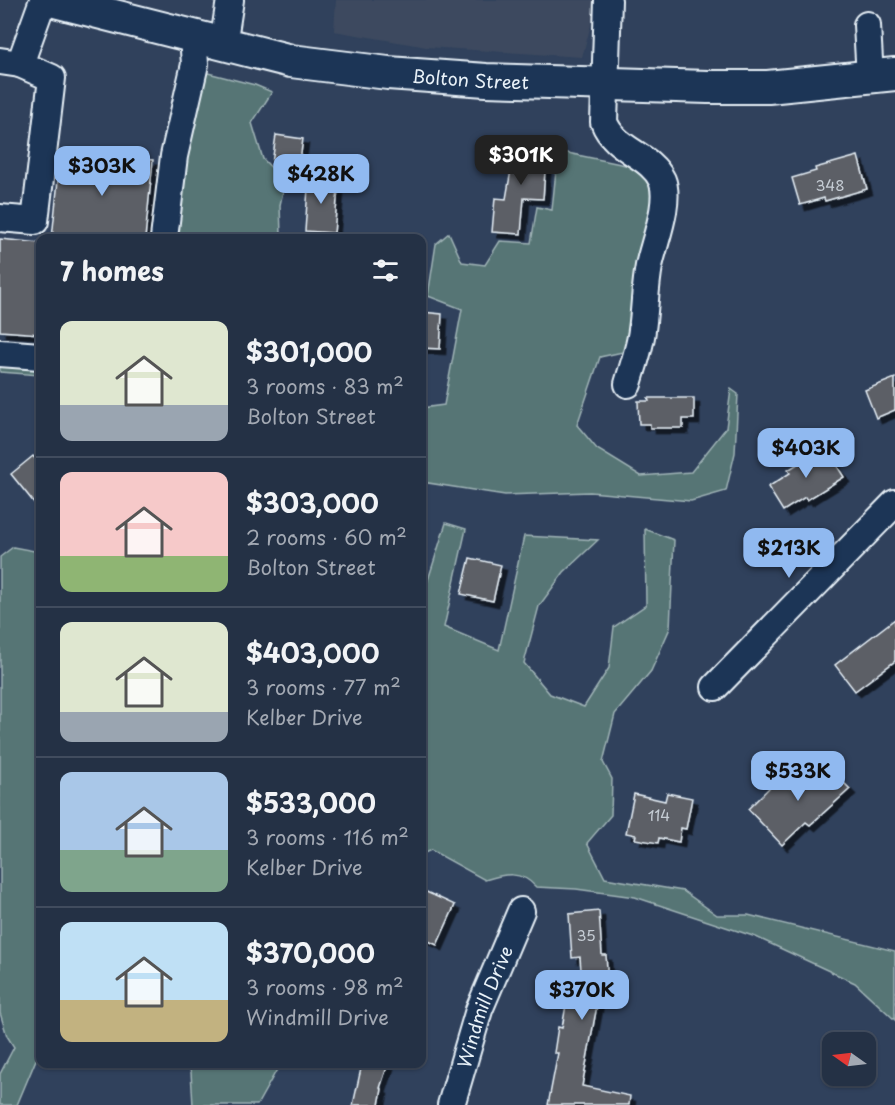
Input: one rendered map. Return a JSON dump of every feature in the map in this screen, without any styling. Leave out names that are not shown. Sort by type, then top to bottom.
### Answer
[{"type":"main road","name":"Bolton Street","points":[[51,0],[122,9],[193,37],[223,45],[291,61],[349,69],[486,80],[708,87],[768,87],[882,76]]},
{"type":"street","points":[[0,218],[35,221],[52,78],[10,62],[43,0]]},
{"type":"street","points":[[223,45],[230,0]]},
{"type":"street","points":[[608,0],[607,85],[604,114],[608,132],[616,141],[652,167],[661,179],[666,196],[649,268],[642,333],[628,384]]},
{"type":"street","points":[[867,25],[882,76]]},
{"type":"street","points":[[164,234],[174,156],[195,64],[193,37]]},
{"type":"street","points":[[0,353],[36,356]]},
{"type":"street","points":[[715,687],[868,528],[895,503]]},
{"type":"street","name":"Windmill Drive","points":[[451,1105],[479,1010],[521,911]]},
{"type":"shaded area","points":[[336,0],[598,0],[582,57],[427,47],[334,31]]},
{"type":"green space","points":[[204,72],[255,85],[272,92],[252,123],[263,159],[285,182],[280,205],[281,234],[177,234],[189,130]]},
{"type":"green space","points":[[558,151],[630,166],[655,188],[632,350],[600,357],[577,425],[597,449],[641,476],[691,472],[726,428],[731,389],[738,394],[735,453],[726,491],[691,501],[590,492],[505,495],[426,483],[426,407],[444,405],[462,309],[428,296],[436,244],[449,233],[462,262],[485,265],[500,241],[531,243],[537,207],[552,210]]},
{"type":"green space","points":[[0,363],[36,366],[36,375],[0,372]]},
{"type":"green space","points":[[446,523],[466,529],[444,627],[499,650],[524,536],[598,540],[564,572],[539,606],[524,663],[550,694],[584,707],[609,668],[614,627],[646,605],[645,529],[674,540],[670,628],[651,671],[615,714],[603,762],[612,779],[611,815],[587,843],[605,878],[683,891],[717,915],[748,915],[895,951],[895,1020],[855,983],[756,937],[635,897],[576,889],[536,887],[524,878],[512,875],[485,880],[431,850],[426,852],[426,586]]},
{"type":"green space","points":[[13,547],[36,551],[36,1060],[17,1105],[0,1105],[0,1074],[14,1047],[7,1036],[0,1013],[0,557]]},
{"type":"green space","points":[[188,1068],[278,1068],[257,1105],[193,1105],[191,1072]]},
{"type":"building","points":[[276,135],[303,139],[299,167],[272,163]]},
{"type":"building","points":[[516,141],[547,143],[543,199],[524,198],[521,234],[492,232],[495,198],[506,199]]},
{"type":"building","points":[[61,152],[153,160],[145,234],[52,234]]},
{"type":"building","points":[[858,156],[867,189],[825,201],[824,198],[800,205],[792,178],[816,171],[815,168]]},
{"type":"building","points":[[309,174],[328,175],[327,189],[338,189],[334,233],[305,231]]},
{"type":"building","points":[[0,239],[36,243],[36,334],[0,331]]},
{"type":"building","points":[[426,312],[442,314],[440,349],[426,348]]},
{"type":"building","points":[[895,378],[895,410],[876,418],[865,390]]},
{"type":"building","points":[[648,398],[694,398],[694,419],[683,419],[683,428],[650,428],[650,424],[639,424],[638,401],[649,401]]},
{"type":"building","points":[[825,447],[844,477],[807,500],[805,497],[783,511],[768,487],[790,473],[788,470]]},
{"type":"building","points":[[33,456],[36,460],[36,505],[11,474]]},
{"type":"building","points":[[470,558],[501,565],[493,601],[461,594]]},
{"type":"building","points":[[895,619],[895,661],[855,691],[835,665]]},
{"type":"building","points":[[823,762],[850,789],[810,825],[806,822],[782,845],[748,809],[780,777],[790,788],[803,776],[806,778]]},
{"type":"building","points":[[667,793],[692,798],[686,829],[681,828],[679,842],[659,838],[658,843],[635,839],[636,835],[626,833],[634,794],[665,801]]},
{"type":"building","points":[[426,892],[455,905],[437,945],[426,940]]},
{"type":"building","points":[[599,911],[602,955],[606,955],[608,983],[601,984],[582,1086],[630,1096],[629,1105],[548,1105],[558,1053],[554,1053],[558,1027],[562,1028],[566,1005],[584,1009],[580,957],[572,958],[569,914]]},
{"type":"building","points":[[361,1068],[387,1068],[380,1088],[382,1089],[379,1105],[353,1105]]}]
